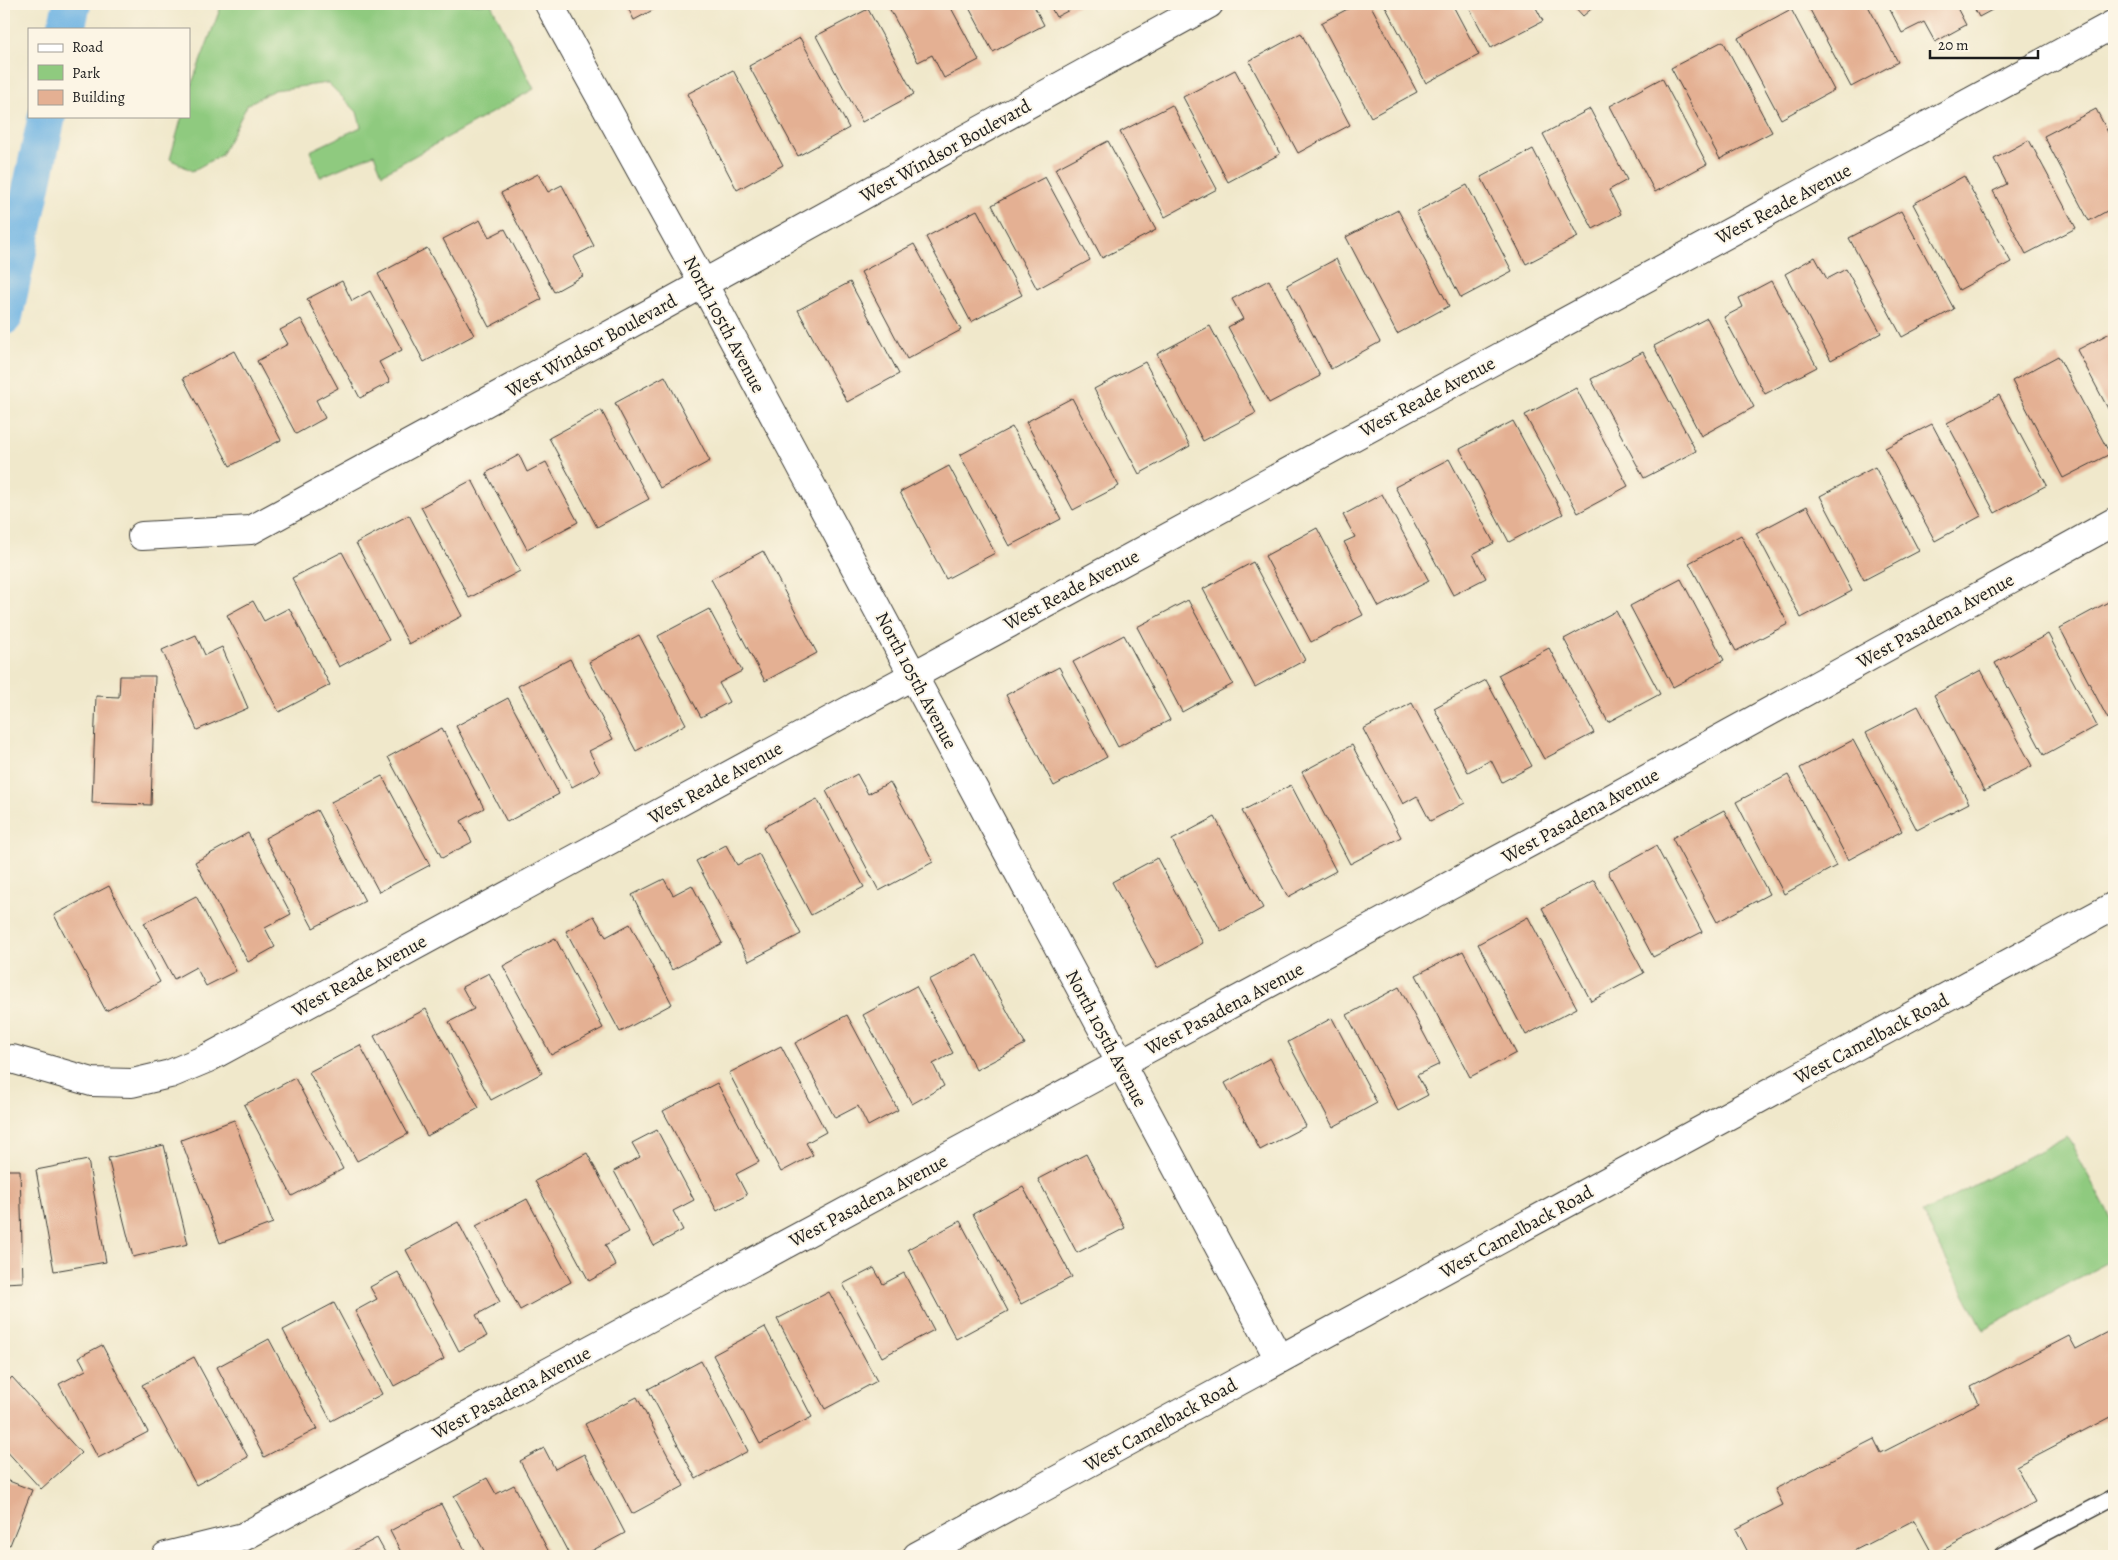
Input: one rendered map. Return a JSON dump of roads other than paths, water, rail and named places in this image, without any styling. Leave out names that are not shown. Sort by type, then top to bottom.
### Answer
[{"type":"street","name":"North 105th Avenue","points":[[549,4],[703,283],[914,674],[1279,1359]]},
{"type":"street","name":"West Windsor Boulevard","points":[[142,536],[251,530],[1209,4]]},
{"type":"street","points":[[2107,4],[2114,17]]},
{"type":"street","name":"West Reade Avenue","points":[[12,1060],[92,1082],[132,1082],[170,1074],[208,1058],[2114,24]]},
{"type":"street","name":"West Pasadena Avenue","points":[[166,1556],[243,1537],[1612,798],[2114,522]]},
{"type":"street","name":"West Camelback Road","points":[[917,1556],[2114,906]]},
{"type":"lane","points":[[2002,1556],[2114,1497]]},
{"type":"waterway","points":[[66,28],[72,4]]},
{"type":"waterway","points":[[4,316],[47,118]]}]
